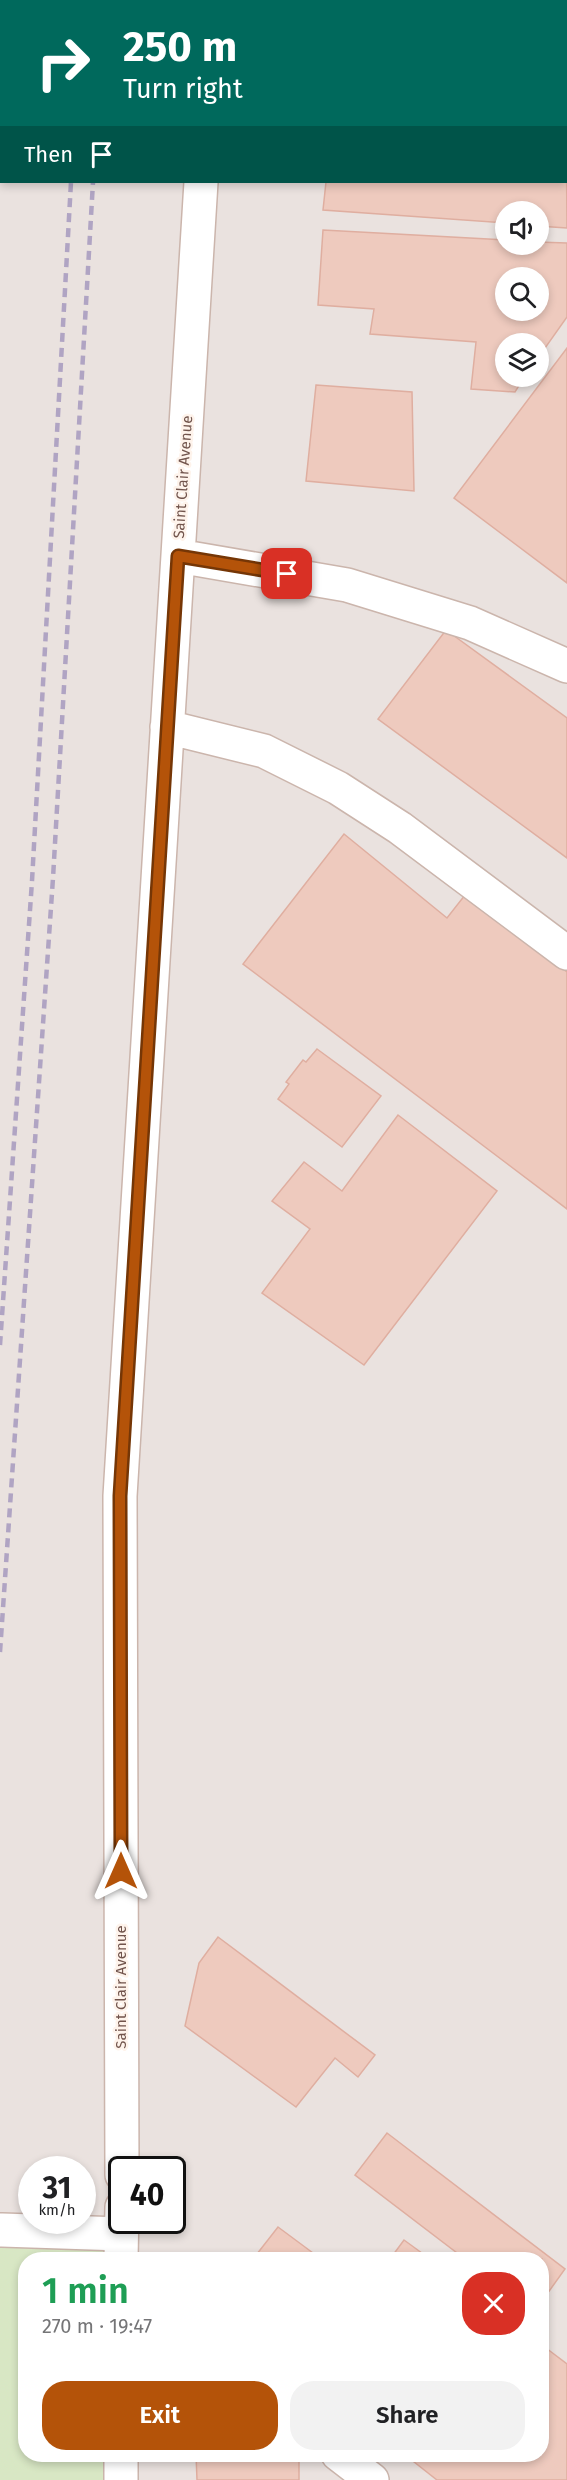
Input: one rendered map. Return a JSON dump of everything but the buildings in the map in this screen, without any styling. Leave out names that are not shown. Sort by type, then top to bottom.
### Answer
[{"type":"street","name":"Saint Clair Avenue","points":[[122,2156],[120,1496],[201,183]]},
{"type":"street","points":[[178,556],[347,585],[470,623],[567,666]]},
{"type":"street","points":[[167,727],[264,751],[338,788],[400,828],[567,953]]},
{"type":"street","points":[[2,2230],[108,2233]]},
{"type":"street","points":[[121,2462],[121,2480]]},
{"type":"street","points":[[348,2462],[372,2480]]},
{"type":"shaded area","points":[[0,183],[567,183],[567,2480],[121,2480],[121,2462],[549,2462],[549,2252],[92,2252],[0,2230]]},
{"type":"green space","points":[[0,2230],[18,2231],[18,2234],[121,2234],[121,2252],[18,2252],[18,2462],[121,2462],[121,2480],[0,2480]]},
{"type":"railway","points":[[0,1345],[32,881],[71,183]]},
{"type":"railway","points":[[0,1652],[53,878],[93,183]]},
{"type":"route","points":[[121,1871],[120,1496],[178,556],[287,574]]}]
